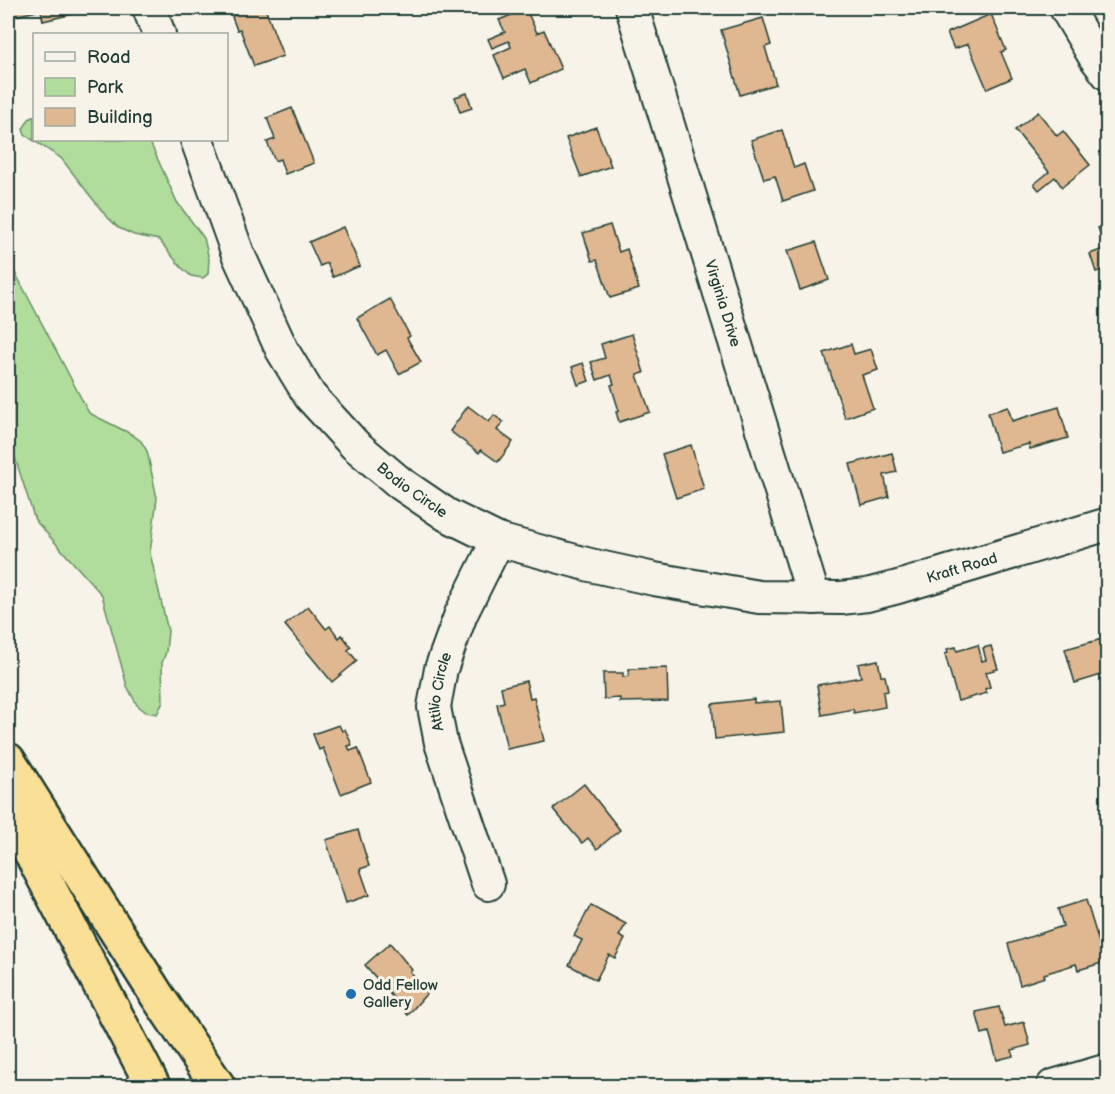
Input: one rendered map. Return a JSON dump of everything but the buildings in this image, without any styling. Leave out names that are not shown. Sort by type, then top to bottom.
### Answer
[{"type":"highway","points":[[8,760],[158,997],[218,1086]]},
{"type":"highway","points":[[8,809],[153,1086]]},
{"type":"street","points":[[149,8],[159,33]]},
{"type":"street","name":"Virginia Drive","points":[[632,8],[814,598]]},
{"type":"street","points":[[1066,8],[1107,74]]},
{"type":"street","name":"Bodio Circle","points":[[197,141],[242,263],[282,350],[310,396],[355,445],[400,483],[447,515],[498,540],[590,565],[654,579],[759,597],[814,598]]},
{"type":"street","name":"Kraft Road","points":[[814,598],[867,595],[1107,524]]},
{"type":"street","name":"Attilio Circle","points":[[488,884],[441,743],[434,707],[441,669],[461,614],[498,540]]},
{"type":"street","points":[[1053,1086],[1107,1070]]},
{"type":"green space","points":[[33,117],[33,140],[25,135],[23,129]]},
{"type":"green space","points":[[34,141],[149,141],[177,202],[204,238],[209,259],[208,274],[203,278],[191,276],[159,240],[134,235],[119,228],[106,216],[61,158]]},
{"type":"green space","points":[[8,259],[89,413],[131,434],[141,441],[147,451],[157,498],[150,553],[168,631],[166,652],[162,663],[163,702],[157,714],[146,712],[137,705],[127,686],[102,595],[35,520],[8,436]]},
{"type":"place","name":"Odd Fellow Gallery","points":[[351,994]]}]
